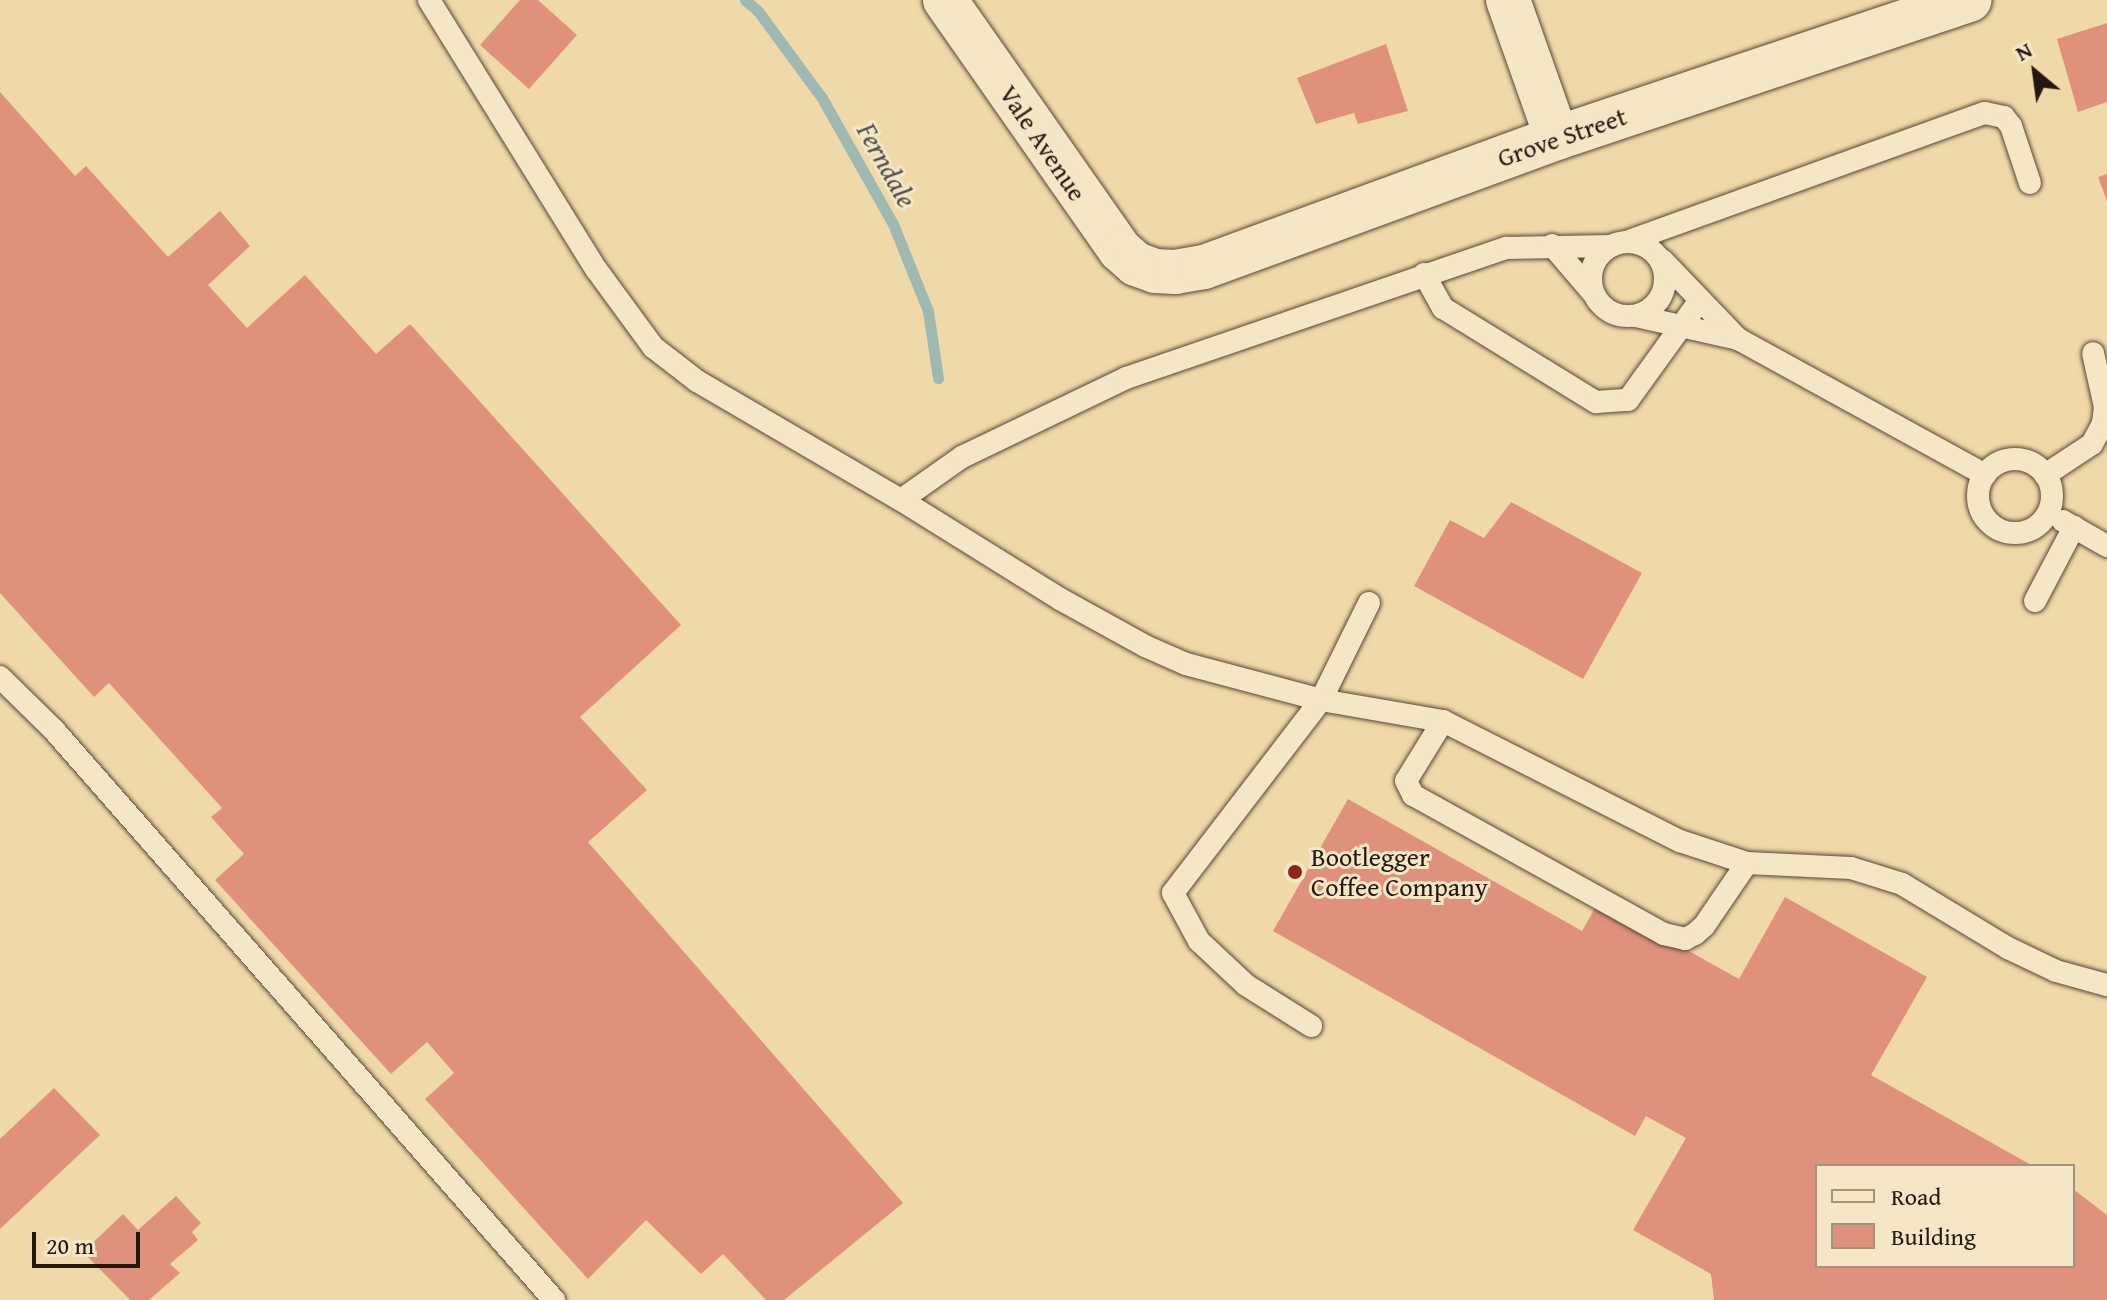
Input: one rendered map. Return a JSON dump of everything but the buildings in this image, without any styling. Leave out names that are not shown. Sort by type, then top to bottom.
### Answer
[{"type":"street","name":"Vale Avenue","points":[[945,0],[1099,224],[1136,264],[1155,271]]},
{"type":"street","points":[[1508,0],[1557,138]]},
{"type":"street","name":"Grove Street","points":[[1155,271],[1204,267],[1557,138],[1970,0]]},
{"type":"lane","points":[[429,0],[596,269],[653,347],[697,381],[901,500],[1048,592],[1145,646],[1186,664],[1321,700],[1443,721],[1680,841],[1747,863],[1851,868],[1902,884],[2008,948],[2056,971],[2107,985]]},
{"type":"lane","points":[[1592,292],[1593,265],[1618,244],[1985,113],[2004,117],[2011,126],[2030,183]]},
{"type":"lane","points":[[901,500],[962,457],[1126,378],[1506,248],[1618,244],[1649,248],[1738,339]]},
{"type":"lane","points":[[1552,245],[1610,312],[1738,339],[1985,475]]},
{"type":"lane","points":[[1636,316],[1648,311],[1663,292],[1666,280],[1658,257]]},
{"type":"lane","points":[[1424,274],[1443,308],[1596,402],[1628,400],[1700,300]]},
{"type":"lane","points":[[2045,475],[2092,444],[2103,423],[2105,407],[2093,353]]},
{"type":"lane","points":[[2022,460],[2035,465],[2045,475],[2052,493],[2048,512],[2038,525],[2024,532],[2007,532],[1992,525],[1978,500],[1985,475],[1995,465],[2022,460]]},
{"type":"lane","points":[[2048,512],[2107,546]]},
{"type":"lane","points":[[2035,601],[2048,569],[2074,527]]},
{"type":"lane","points":[[1311,1026],[1246,985],[1199,941],[1173,893],[1321,700],[1369,603]]},
{"type":"lane","points":[[0,677],[53,729],[554,1300]]},
{"type":"lane","points":[[1443,721],[1406,781],[1413,795],[1664,934],[1685,939],[1695,934],[1747,863]]},
{"type":"waterway","name":"Ferndale","points":[[745,0],[758,11],[822,98],[893,224],[928,311],[938,378]]},
{"type":"place","name":"Bootlegger Coffee Company","points":[[1295,872]]}]
